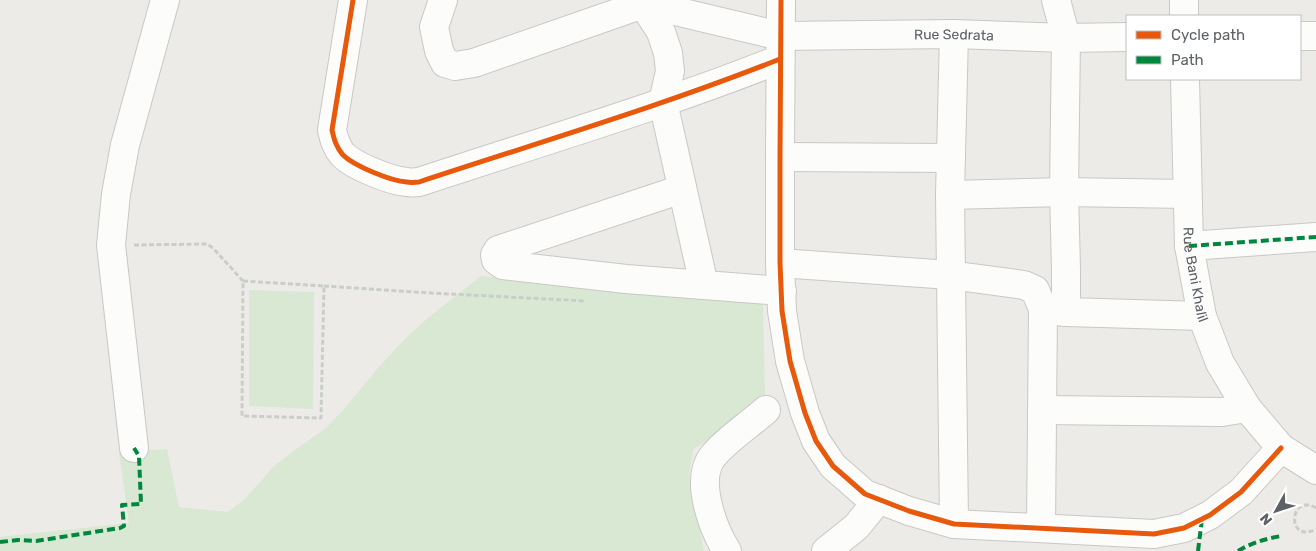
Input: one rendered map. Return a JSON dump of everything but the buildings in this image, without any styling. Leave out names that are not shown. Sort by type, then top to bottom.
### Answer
[{"type":"street","points":[[134,448],[111,245],[116,194],[125,145],[165,0]]},
{"type":"street","points":[[353,0],[332,130],[336,144],[342,154],[353,163],[392,179],[408,182],[419,182],[726,80],[780,48]]},
{"type":"street","points":[[443,0],[434,27],[439,51],[445,63],[455,66],[474,63],[636,2],[684,13],[780,48]]},
{"type":"street","points":[[781,0],[780,263],[782,311],[790,361],[805,413],[816,441],[833,466],[865,494],[909,512],[954,524],[1154,534],[1184,528],[1210,516],[1241,492],[1280,448]]},
{"type":"street","points":[[1041,528],[1042,410],[1054,311],[1066,269],[1064,192],[1066,38],[1056,0]]},
{"type":"street","points":[[1184,0],[1184,15]]},
{"type":"street","points":[[636,2],[661,32],[668,53],[670,72],[663,102],[704,285]]},
{"type":"street","points":[[954,34],[950,195],[954,524]]},
{"type":"street","name":"Rue Sedrata","points":[[780,48],[954,34],[1066,38],[1126,37]]},
{"type":"street","points":[[1301,36],[1316,36]]},
{"type":"street","name":"Rue Bani Khalil","points":[[1185,80],[1189,246],[1202,316],[1220,363],[1247,408],[1280,448],[1316,470]]},
{"type":"street","points":[[780,158],[951,158]]},
{"type":"street","points":[[682,189],[498,250],[495,255],[496,260],[503,265],[626,279],[782,291]]},
{"type":"street","points":[[950,195],[1064,192],[1187,194]]},
{"type":"street","points":[[1189,246],[1316,237]]},
{"type":"street","points":[[780,263],[950,275],[1024,285],[1035,290],[1054,311],[1202,316]]},
{"type":"street","points":[[1042,410],[1222,412],[1247,408]]},
{"type":"street","points":[[727,551],[711,518],[704,487],[706,469],[712,457],[719,450],[766,410]]},
{"type":"street","points":[[826,551],[856,527],[879,500]]},
{"type":"path","points":[[111,245],[207,244],[217,251],[243,281],[242,416],[321,418],[324,286]]},
{"type":"path","points":[[243,281],[587,301]]},
{"type":"path","points":[[1316,508],[1306,505],[1300,507],[1294,516],[1296,527],[1300,530],[1311,532],[1316,529]]},
{"type":"green space","points":[[481,276],[763,303],[765,398],[693,450],[689,474],[704,551],[0,551],[0,537],[129,523],[119,452],[167,449],[179,507],[228,512],[246,498],[274,466],[326,428],[405,339],[429,317]]},
{"type":"green space","points":[[249,290],[314,292],[313,409],[249,406]]},
{"type":"marked path","points":[[1189,246],[1316,237]]},
{"type":"marked path","points":[[0,542],[36,541],[124,526],[122,505],[141,504],[139,456],[134,448]]},
{"type":"marked path","points":[[1198,551],[1202,519]]},
{"type":"marked path","points":[[1238,551],[1269,538],[1281,536]]},
{"type":"cycle path","points":[[353,0],[332,130],[339,149],[348,159],[364,168],[400,181],[419,182],[601,123],[780,59]]},
{"type":"cycle path","points":[[781,0],[780,263],[782,311],[790,361],[805,413],[816,441],[833,466],[865,494],[909,511],[954,524],[1154,534],[1184,528],[1210,515],[1241,492],[1281,448]]}]
